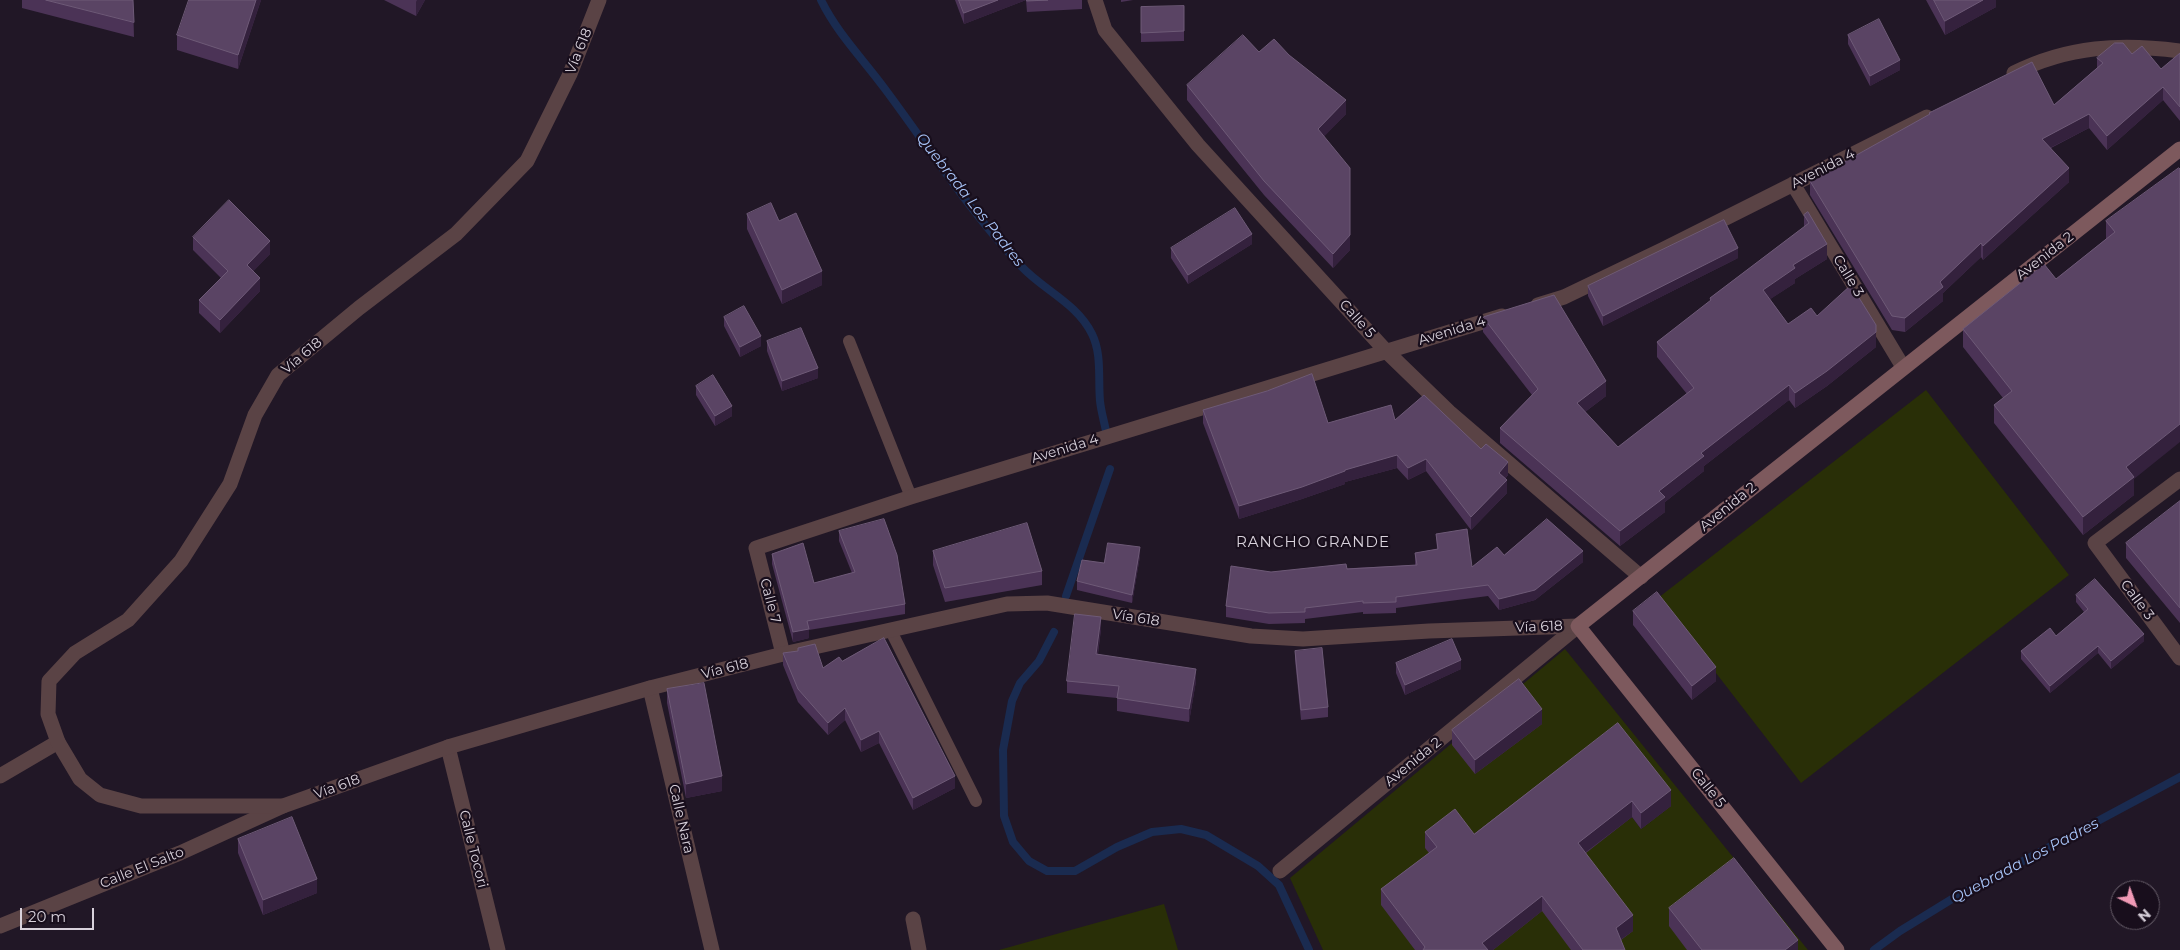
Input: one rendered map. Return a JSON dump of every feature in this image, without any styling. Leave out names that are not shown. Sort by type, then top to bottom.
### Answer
[{"type":"main road","name":"Avenida 2","points":[[1578,626],[2180,149]]},
{"type":"main road","name":"Calle 5","points":[[1578,626],[1837,950]]},
{"type":"street","name":"Vía 618","points":[[599,0],[570,74],[527,161],[456,234],[359,308],[278,375],[255,415],[230,484],[181,561],[128,620],[75,653],[49,681],[48,714],[58,742],[80,779],[100,795],[141,806],[283,806],[448,747],[650,688],[783,654],[1008,604],[1047,603],[1251,636],[1303,639],[1428,631],[1578,626]]},
{"type":"street","name":"Calle 5","points":[[1095,0],[1105,30],[1198,145],[1385,350],[1449,412],[1641,577]]},
{"type":"street","points":[[2001,80],[2045,58],[2090,48],[2139,47],[2180,51]]},
{"type":"street","name":"Avenida 4","points":[[756,548],[911,497],[1564,296],[1940,110]]},
{"type":"street","name":"Calle 3","points":[[1793,184],[1903,367]]},
{"type":"street","name":"Calle 3","points":[[2180,479],[2095,543],[2180,658]]},
{"type":"street","name":"Calle 7","points":[[756,548],[783,654]]},
{"type":"street","name":"Avenida 2","points":[[1280,871],[1578,626]]},
{"type":"street","name":"Calle Nara","points":[[650,688],[712,950]]},
{"type":"street","points":[[0,776],[58,742]]},
{"type":"street","name":"Calle Tocori","points":[[448,747],[498,950]]},
{"type":"street","name":"Calle El Salto","points":[[4,920],[180,854],[283,806]]},
{"type":"street","points":[[913,919],[919,950]]},
{"type":"lane","points":[[849,341],[911,497]]},
{"type":"lane","points":[[890,629],[976,802]]},
{"type":"green space","points":[[1926,390],[2069,575],[1801,783],[1658,598]]},
{"type":"green space","points":[[1565,649],[1808,950],[1323,950],[1290,878]],"holes":[[[1671,806],[1641,829],[1632,817],[1518,905],[1474,850]]]},
{"type":"green space","points":[[1164,904],[1178,950],[999,950]]},
{"type":"building","points":[[46,0],[133,0],[134,22]]},
{"type":"building","points":[[189,0],[256,0],[238,55],[177,35]]},
{"type":"building","points":[[959,0],[998,0],[964,13]]},
{"type":"building","points":[[1934,0],[1983,0],[1945,21]]},
{"type":"building","points":[[1184,6],[1184,31],[1141,33],[1141,7]]},
{"type":"building","points":[[1879,19],[1900,60],[1870,76],[1848,35]]},
{"type":"building","points":[[1243,35],[1259,52],[1274,39],[1289,55],[1346,100],[1318,129],[1350,168],[1350,235],[1333,254],[1264,181],[1187,85]]},
{"type":"building","points":[[2115,43],[2123,43],[2132,54],[2142,46],[2161,69],[2180,53],[2180,107],[2163,87],[2107,136],[2089,114],[2042,139],[2069,168],[1983,246],[1981,243],[1940,282],[1943,287],[1905,318],[1892,316],[1810,181],[1929,113],[2032,62],[2054,105],[2103,63],[2097,58]]},
{"type":"building","points":[[2179,168],[2180,424],[2126,467],[2134,477],[2083,517],[1994,405],[2012,391],[1963,329],[2044,264],[2056,279],[2115,232],[2106,221]]},
{"type":"building","points":[[229,200],[270,241],[247,265],[260,278],[220,320],[199,300],[228,271],[193,237]]},
{"type":"building","points":[[771,203],[779,221],[796,213],[822,271],[782,290],[747,214]]},
{"type":"building","points":[[1235,208],[1252,234],[1188,275],[1171,248]]},
{"type":"building","points":[[1808,212],[1827,244],[1793,265],[1795,268],[1763,290],[1788,324],[1811,308],[1817,316],[1851,285],[1876,325],[1876,332],[1827,371],[1795,393],[1789,385],[1701,453],[1704,456],[1659,491],[1665,497],[1620,531],[1500,428],[1538,389],[1483,317],[1554,295],[1606,381],[1577,403],[1618,447],[1694,388],[1657,342],[1711,300],[1710,298],[1809,223],[1804,215]]},
{"type":"building","points":[[1724,220],[1738,248],[1603,316],[1588,286]]},
{"type":"building","points":[[744,306],[761,336],[740,347],[724,317]]},
{"type":"building","points":[[801,328],[818,368],[782,381],[767,341]]},
{"type":"building","points":[[1312,374],[1328,423],[1391,405],[1395,420],[1424,395],[1481,449],[1486,444],[1508,462],[1499,473],[1507,480],[1471,517],[1426,459],[1408,468],[1397,455],[1345,470],[1302,487],[1239,506],[1203,410],[1267,391]]},
{"type":"building","points":[[713,375],[732,406],[715,416],[696,386]]},
{"type":"building","points":[[2180,501],[2180,608],[2126,543]]},
{"type":"building","points":[[884,519],[897,555],[905,604],[807,621],[809,629],[793,632],[772,554],[803,543],[814,583],[855,572],[839,531]]},
{"type":"building","points":[[1547,519],[1583,551],[1535,590],[1499,599],[1488,585],[1396,597],[1396,602],[1363,603],[1363,601],[1305,608],[1305,612],[1269,613],[1226,606],[1231,566],[1271,572],[1346,564],[1347,569],[1417,565],[1415,553],[1438,549],[1436,534],[1467,529],[1472,567],[1497,547],[1504,555]]},
{"type":"building","points":[[1027,523],[1042,571],[945,588],[933,551]]},
{"type":"building","points":[[1108,543],[1140,547],[1132,595],[1077,581],[1082,560],[1104,563]]},
{"type":"building","points":[[2095,579],[2144,634],[2111,661],[2098,646],[2050,686],[2021,651],[2050,628],[2056,636],[2088,609],[2076,595]]},
{"type":"building","points":[[1657,592],[1716,667],[1692,686],[1633,611]]},
{"type":"building","points":[[1075,614],[1101,617],[1096,654],[1196,669],[1189,709],[1117,698],[1119,686],[1067,681]]},
{"type":"building","points":[[884,638],[955,776],[913,798],[879,731],[861,740],[845,708],[828,723],[798,689],[783,653],[798,651],[798,648],[815,644],[823,668],[839,657],[842,661]]},
{"type":"building","points":[[1452,639],[1461,660],[1405,685],[1396,663]]},
{"type":"building","points":[[1322,648],[1328,707],[1301,710],[1295,651]]},
{"type":"building","points":[[1519,679],[1542,709],[1475,760],[1452,730]]},
{"type":"building","points":[[704,683],[722,776],[686,784],[667,689]]},
{"type":"building","points":[[1618,723],[1671,790],[1641,813],[1632,801],[1578,843],[1633,915],[1616,928],[1625,950],[1583,950],[1542,896],[1482,943],[1488,950],[1423,950],[1425,947],[1381,889],[1437,847],[1425,832],[1455,809],[1474,834]]},
{"type":"building","points":[[292,817],[317,879],[263,900],[238,839]]},
{"type":"building","points":[[1734,858],[1798,940],[1785,950],[1702,950],[1669,908]]},
{"type":"waterway","name":"Quebrada Los Padres","points":[[821,0],[842,35],[885,89],[984,224],[1030,275],[1069,305],[1086,323],[1097,350],[1100,401],[1106,431]]},
{"type":"waterway","name":"Quebrada Los Padres","points":[[1066,596],[1110,469]]},
{"type":"waterway","name":"Quebrada Los Padres","points":[[1054,632],[1039,661],[1020,683],[1012,701],[1003,750],[1004,816],[1013,842],[1029,861],[1047,871],[1075,871],[1117,847],[1152,832],[1181,829],[1206,835],[1258,866],[1279,885],[1309,950]]},
{"type":"waterway","name":"Quebrada Los Padres","points":[[1874,950],[1900,931],[1952,899],[2180,777]]},
{"type":"district","name":"RANCHO GRANDE","points":[[1313,543]]}]
